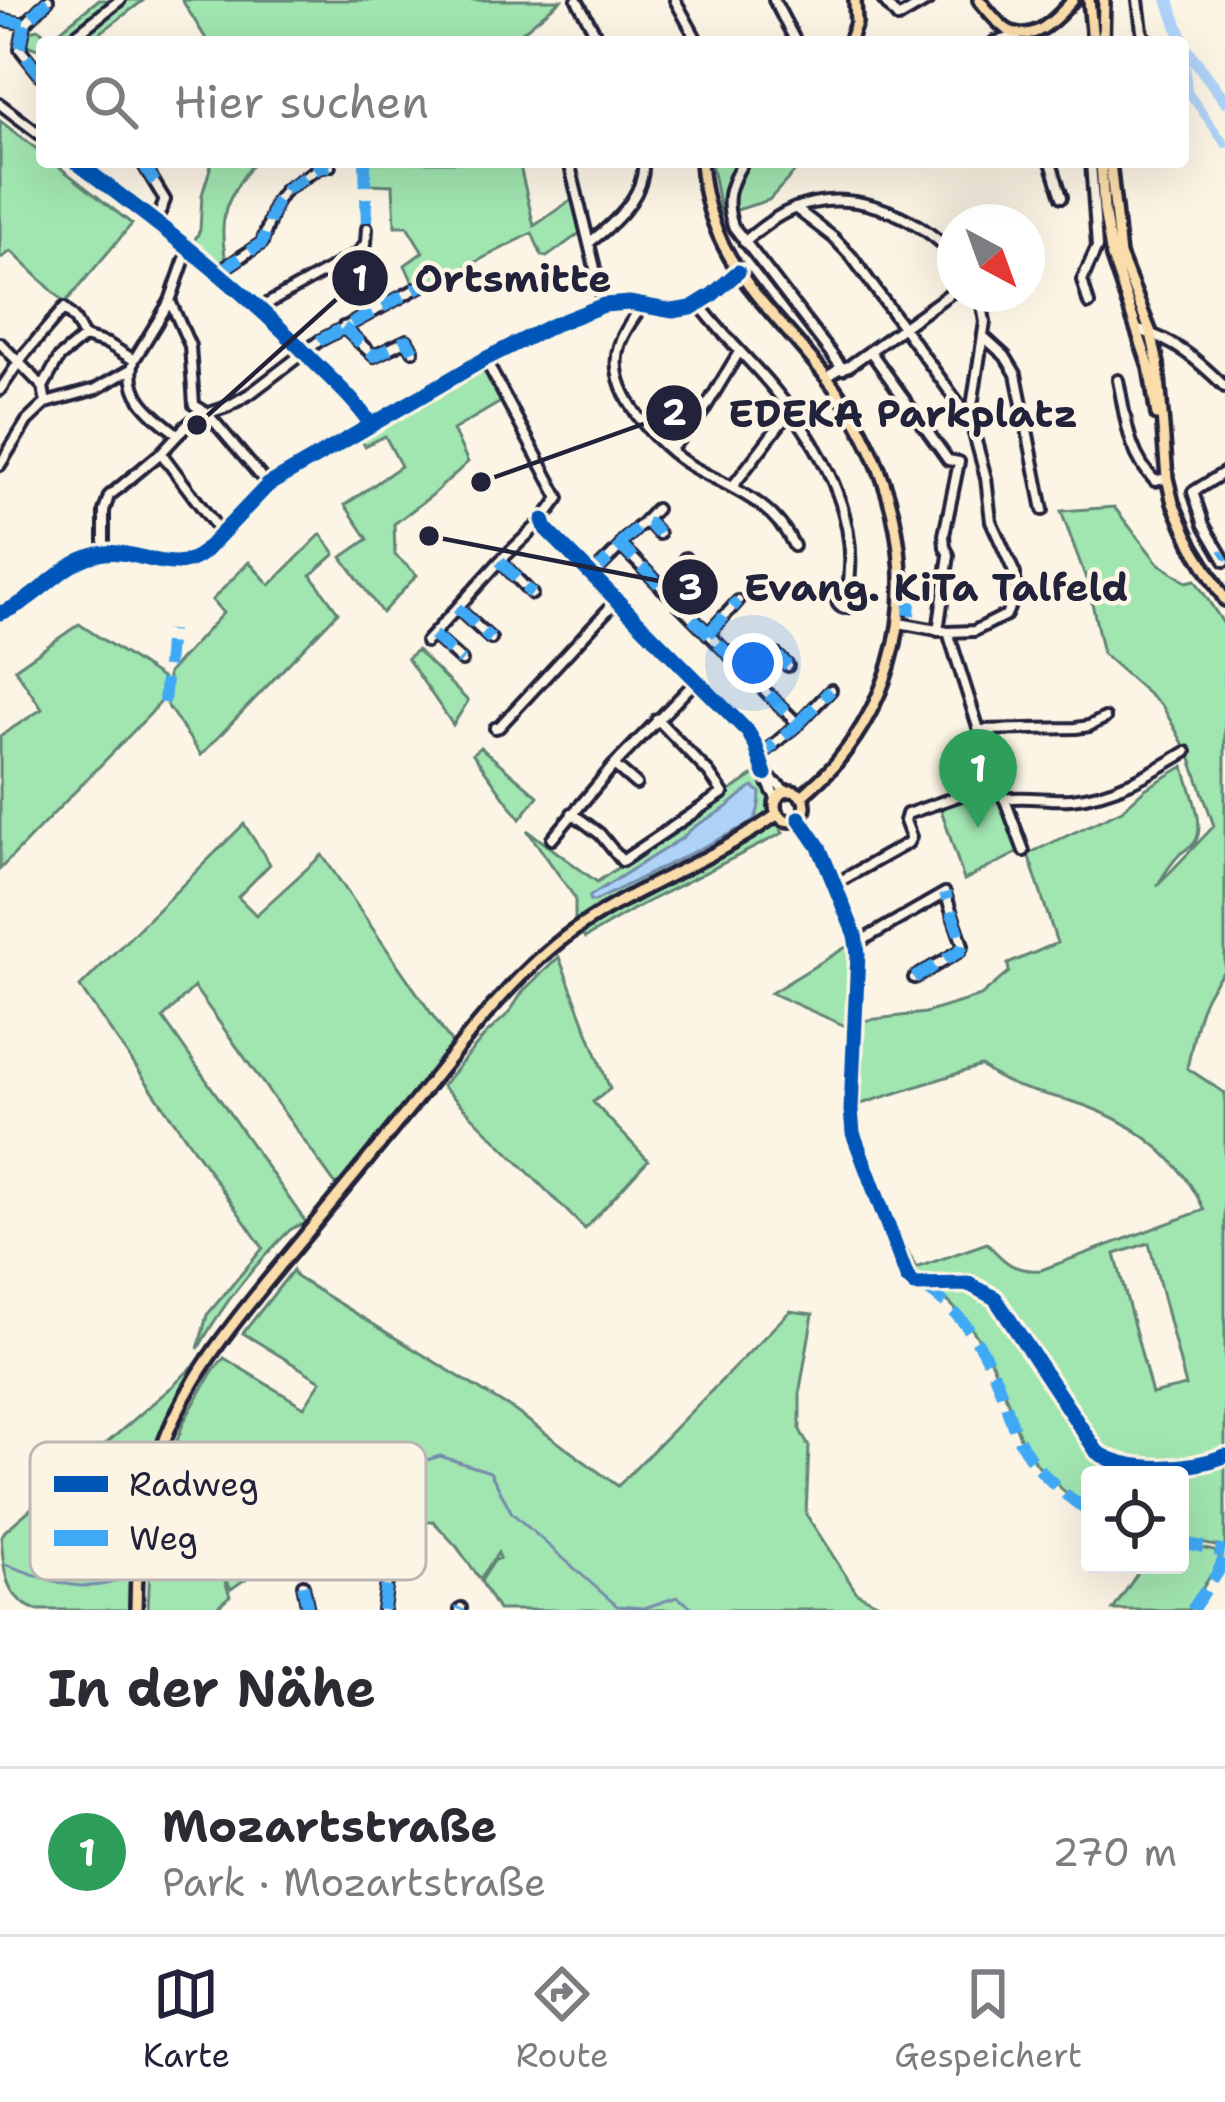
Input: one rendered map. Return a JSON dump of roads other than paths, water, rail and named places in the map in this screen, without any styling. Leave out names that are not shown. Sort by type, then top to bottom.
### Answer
[{"type":"main road","points":[[851,36],[855,0]]},
{"type":"main road","points":[[979,0],[1006,29],[1022,36]]},
{"type":"main road","points":[[1033,36],[1073,0]]},
{"type":"main road","points":[[1089,0],[1092,36]]},
{"type":"main road","points":[[1102,36],[1104,0]]},
{"type":"main road","points":[[702,168],[708,208],[729,260],[827,377],[867,439],[887,484],[898,538],[899,623],[883,684],[868,717],[836,763],[801,796]]},
{"type":"main road","points":[[1105,168],[1104,210],[1112,257],[1149,366],[1164,450]]},
{"type":"main road","points":[[1106,168],[1120,255],[1159,367],[1167,478],[1175,512],[1225,600]]},
{"type":"main road","points":[[795,792],[801,796],[805,806],[799,818],[786,820],[778,814],[775,807],[782,795],[795,792]]},
{"type":"main road","points":[[164,1442],[197,1377],[263,1286],[540,958],[601,913],[735,843],[778,814]]},
{"type":"street","points":[[36,70],[20,50],[25,24],[48,0]]},
{"type":"street","points":[[75,36],[120,0]]},
{"type":"street","points":[[577,0],[597,36]]},
{"type":"street","points":[[675,0],[695,36]]},
{"type":"street","points":[[774,0],[793,36]]},
{"type":"street","points":[[883,0],[898,18],[929,0]]},
{"type":"street","points":[[1138,0],[1144,36]]},
{"type":"street","points":[[0,19],[25,24]]},
{"type":"street","points":[[0,104],[36,131]]},
{"type":"street","points":[[84,168],[220,272],[356,404],[370,425]]},
{"type":"street","points":[[146,168],[165,200],[156,222]]},
{"type":"street","points":[[220,272],[262,243],[276,202],[319,168]]},
{"type":"street","points":[[571,168],[604,305]]},
{"type":"street","points":[[590,242],[640,188],[644,168]]},
{"type":"street","points":[[739,168],[726,201],[734,226],[843,369]]},
{"type":"street","points":[[1053,168],[1062,197]]},
{"type":"street","points":[[1089,304],[1082,280],[1097,247],[1090,168]]},
{"type":"street","points":[[743,242],[795,208],[836,202],[880,207],[937,240]]},
{"type":"street","points":[[795,208],[842,246],[970,419]]},
{"type":"street","points":[[260,308],[358,253],[367,228]]},
{"type":"street","points":[[0,464],[27,421],[46,403],[96,389],[133,365],[170,301],[189,247]]},
{"type":"street","points":[[0,614],[26,603],[74,564],[104,553],[186,563],[197,558],[268,485],[485,358],[604,305],[673,311],[699,304],[738,272]]},
{"type":"street","points":[[104,553],[104,511],[109,496],[197,417],[250,393],[343,327],[423,285]]},
{"type":"street","points":[[170,301],[190,346],[194,405],[207,413],[268,485]]},
{"type":"street","points":[[827,377],[937,303]]},
{"type":"street","points":[[699,304],[775,390],[827,471],[841,504],[850,560],[848,593]]},
{"type":"street","points":[[643,305],[618,348],[617,368],[632,407],[670,450],[768,510],[794,546]]},
{"type":"street","points":[[0,390],[64,308],[85,337],[108,344],[133,365],[133,387],[139,400],[177,434]]},
{"type":"street","points":[[899,623],[974,631],[1006,615],[1015,594],[1016,574],[992,521],[970,419],[983,312]]},
{"type":"street","points":[[343,327],[374,356],[407,340],[413,351]]},
{"type":"street","points":[[1138,330],[1186,353],[1225,387]]},
{"type":"street","points":[[983,336],[1016,374],[1042,510]]},
{"type":"street","points":[[43,387],[59,358],[85,337]]},
{"type":"street","points":[[0,343],[43,387],[46,403]]},
{"type":"street","points":[[870,351],[948,460],[958,462],[978,453]]},
{"type":"street","points":[[670,450],[703,412],[739,352]]},
{"type":"street","points":[[463,662],[429,638],[559,498],[485,358]]},
{"type":"street","points":[[1118,380],[1133,450],[1142,468],[1155,481],[1167,478]]},
{"type":"street","points":[[732,487],[790,411]]},
{"type":"street","points":[[161,453],[222,534]]},
{"type":"street","points":[[958,462],[944,535],[949,555],[943,631],[1024,851]]},
{"type":"street","points":[[1224,557],[1204,525],[1192,492],[1225,472]]},
{"type":"street","points":[[591,576],[656,509]]},
{"type":"street","points":[[543,520],[546,530],[748,732],[765,774],[782,795]]},
{"type":"street","points":[[643,523],[659,534]]},
{"type":"street","points":[[621,546],[798,724]]},
{"type":"street","points":[[662,588],[687,568],[685,558]]},
{"type":"street","points":[[500,562],[532,595]]},
{"type":"street","points":[[495,728],[616,601]]},
{"type":"street","points":[[708,634],[738,601]]},
{"type":"street","points":[[457,608],[491,639]]},
{"type":"street","points":[[752,678],[777,655],[788,666]]},
{"type":"street","points":[[552,839],[614,765],[697,680]]},
{"type":"street","points":[[759,757],[831,690]]},
{"type":"street","points":[[572,813],[600,834],[622,861],[723,793],[657,718]]},
{"type":"street","points":[[979,730],[1076,728],[1105,718]]},
{"type":"street","points":[[1004,799],[1074,799],[1103,792],[1141,779],[1186,752]]},
{"type":"street","points":[[614,765],[635,784]]},
{"type":"street","points":[[835,884],[908,843],[907,814],[998,782]]},
{"type":"street","points":[[799,818],[819,847],[853,926],[854,1133],[907,1277],[915,1285],[969,1284],[995,1298],[1055,1392],[1106,1458],[1166,1467],[1225,1456]]},
{"type":"street","points":[[856,944],[945,893],[963,946],[914,978]]},
{"type":"street","points":[[383,1610],[387,1580]]},
{"type":"street","points":[[303,1585],[308,1610]]},
{"type":"water","points":[[753,787],[760,792],[753,822],[590,901],[590,896]]},
{"type":"waterway","points":[[1168,0],[1181,36]]},
{"type":"waterway","points":[[1189,52],[1225,101]]},
{"type":"waterway","points":[[1189,93],[1225,144]]},
{"type":"waterway","points":[[426,1460],[440,1456],[490,1472],[512,1513],[617,1606],[644,1608],[677,1597],[696,1610]]},
{"type":"waterway","points":[[7,1565],[30,1573]]},
{"type":"waterway","points":[[52,1580],[88,1586],[116,1581]]},
{"type":"place","name":"Ortsmitte","points":[[197,425]]},
{"type":"place","name":"EDEKA Parkplatz","points":[[481,482]]},
{"type":"place","name":"Evang. KiTa Talfeld","points":[[429,536]]},
{"type":"place","name":"Mozartstraße","points":[[978,828]]}]
